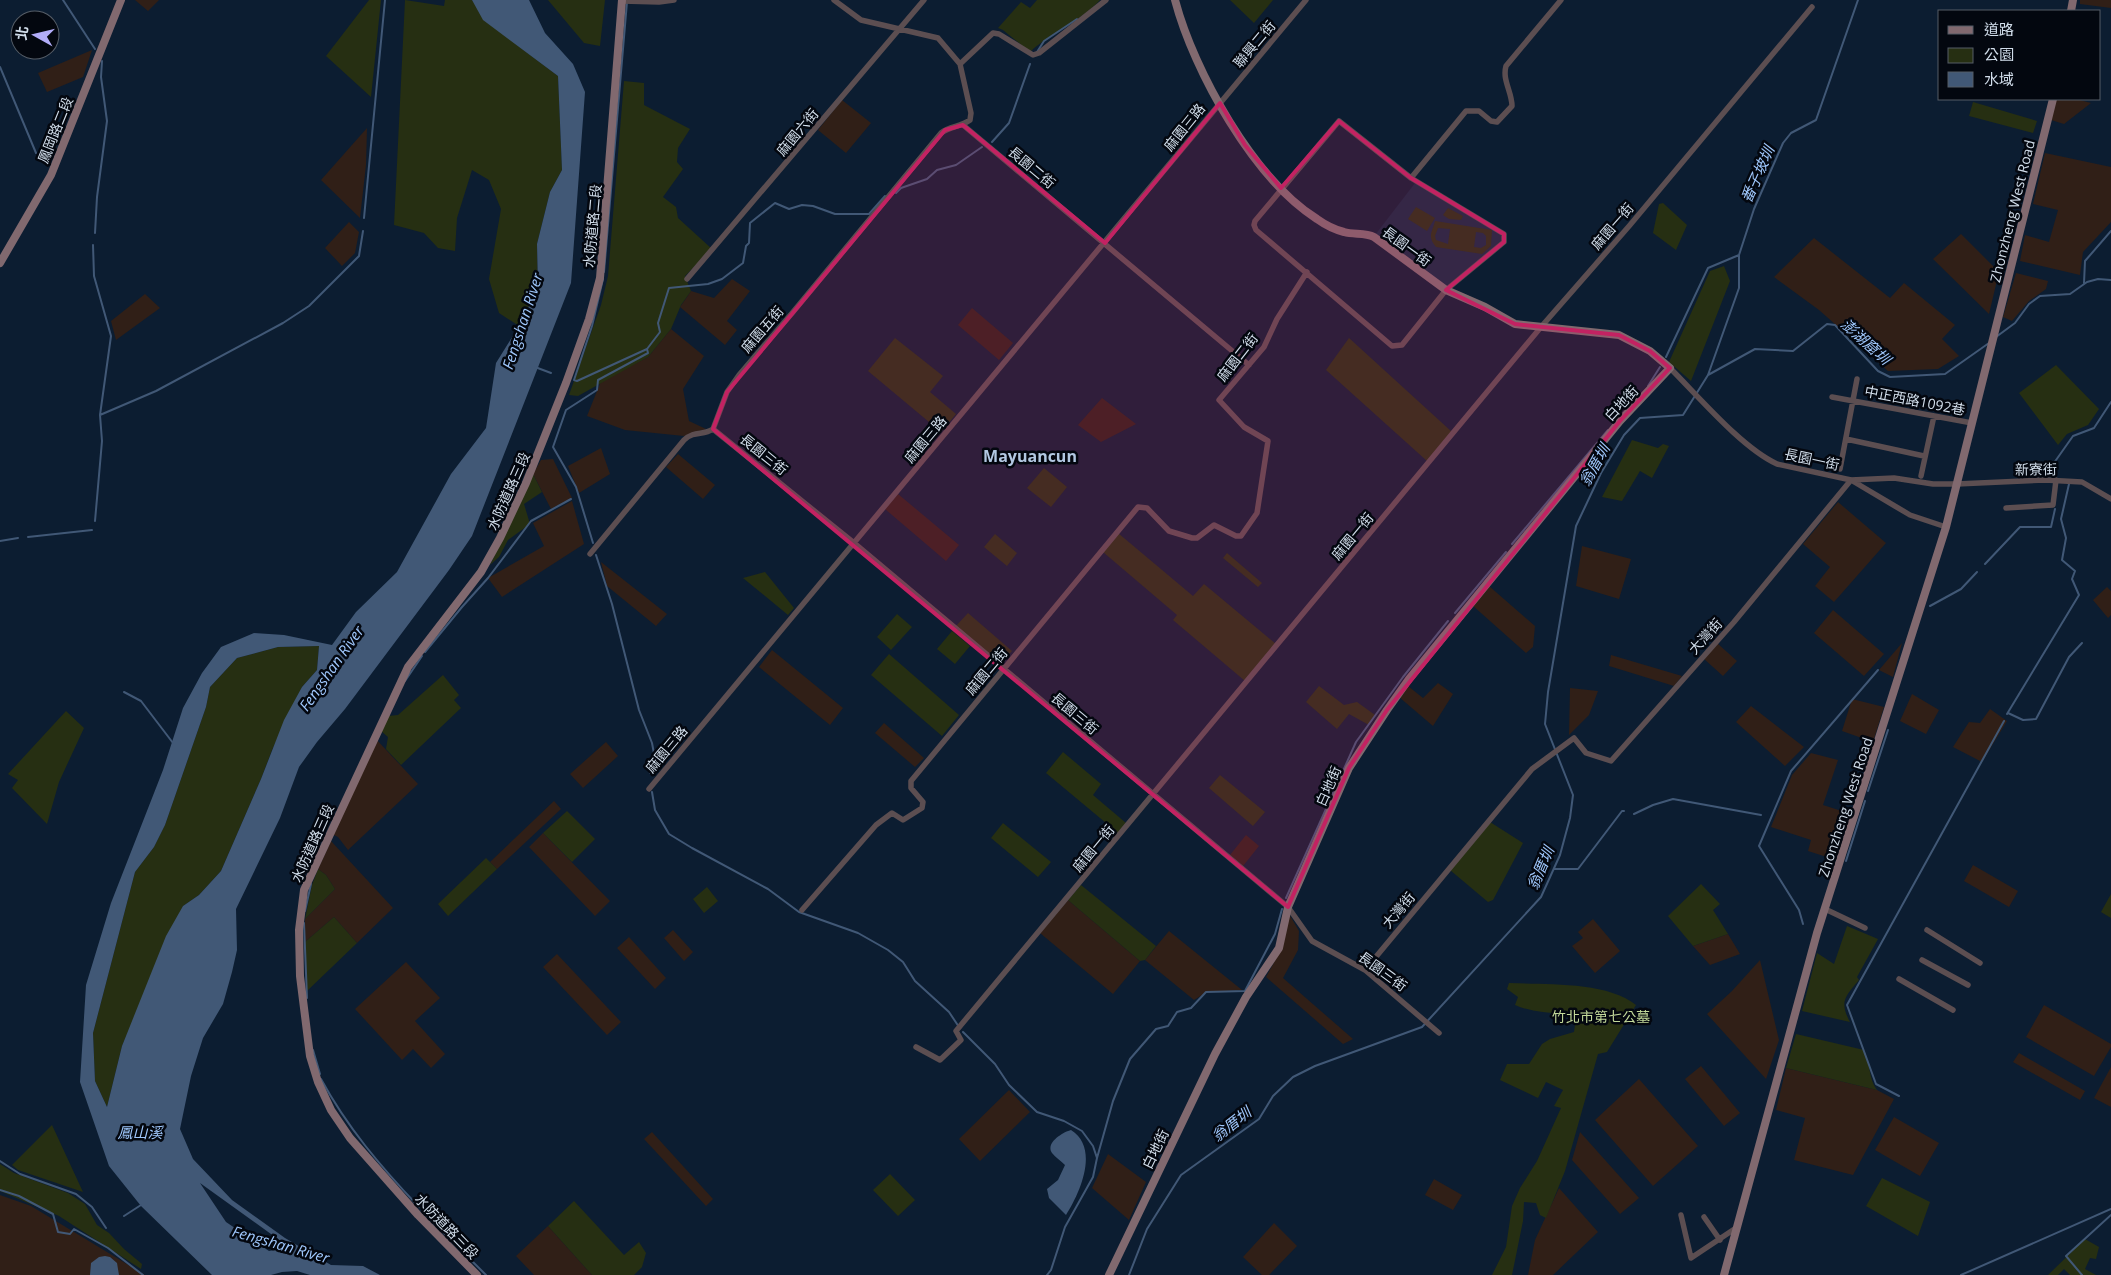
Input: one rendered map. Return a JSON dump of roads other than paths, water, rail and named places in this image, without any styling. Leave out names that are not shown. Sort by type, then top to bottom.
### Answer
[{"type":"street","name":"鳳岡路二段","points":[[0,263],[51,174],[121,0]]},
{"type":"street","points":[[625,1],[659,2],[674,0]]},
{"type":"street","points":[[834,0],[861,20],[938,38],[960,64],[971,117],[963,125]]},
{"type":"street","name":"麻園六街","points":[[688,279],[924,0]]},
{"type":"street","points":[[960,64],[993,33],[999,34],[1033,55],[1040,53],[1106,0]]},
{"type":"street","name":"長園一街","points":[[1175,0],[1182,28],[1201,70],[1245,146],[1281,188],[1299,206],[1318,220],[1344,232],[1374,236],[1446,290],[1485,307],[1507,321],[1515,324],[1619,335],[1650,351],[1670,368],[1744,442],[1766,459],[1777,464],[1851,480],[1910,516],[1946,527]]},
{"type":"street","name":"聯興二街","points":[[1220,103],[1306,0]]},
{"type":"street","points":[[1411,178],[1466,112],[1479,111],[1490,121],[1497,122],[1503,117],[1512,106],[1512,98],[1504,73],[1506,66],[1561,0]]},
{"type":"street","name":"水防道路二段","points":[[542,444],[589,319],[600,278],[625,1]]},
{"type":"street","name":"麻園一街","points":[[916,1047],[940,1060],[961,1040],[956,1031],[1541,327],[1638,215],[1812,7]]},
{"type":"street","name":"Zhonzheng West Road","points":[[1724,1275],[1825,909],[1946,527],[2053,100]]},
{"type":"street","name":"麻園三路","points":[[649,789],[1220,103]]},
{"type":"street","points":[[1339,121],[1411,178],[1504,234],[1504,242],[1446,290],[1402,345],[1396,347],[1256,230],[1254,225],[1255,221],[1281,188],[1339,121]]},
{"type":"street","name":"長園二街","points":[[963,125],[1249,365]]},
{"type":"street","name":"麻園五街","points":[[713,429],[727,392],[739,375],[794,312],[943,131],[963,125]]},
{"type":"street","name":"麻園二街","points":[[802,910],[876,825],[892,813],[903,820],[922,808],[923,802],[911,788],[911,781],[1138,507],[1147,508],[1169,531],[1192,538],[1197,538],[1214,525],[1236,536],[1245,534],[1257,513],[1268,441],[1244,427],[1219,400],[1264,347],[1277,319],[1295,288],[1307,272]]},
{"type":"street","name":"白地街","points":[[1109,1275],[1215,1054],[1246,997],[1279,948],[1288,907],[1349,768],[1387,710],[1415,672],[1620,421],[1670,368]]},
{"type":"street","points":[[1853,401],[1857,379]]},
{"type":"street","name":"中正西路1092巷","points":[[1832,397],[1972,423]]},
{"type":"street","name":"中正西路1092巷","points":[[1840,469],[1853,401]]},
{"type":"street","points":[[1921,476],[1934,416]]},
{"type":"street","points":[[590,554],[684,440],[690,434],[708,432],[713,429]]},
{"type":"street","name":"長園三街","points":[[713,429],[854,544],[1288,907],[1312,941],[1365,970],[1439,1032]]},
{"type":"street","points":[[1846,439],[1924,456]]},
{"type":"street","name":"水防道路三段","points":[[477,1275],[406,1201],[350,1138],[331,1110],[318,1082],[310,1056],[300,976],[299,930],[304,890],[408,667],[481,572],[500,538],[542,444]]},
{"type":"street","name":"長園一街","points":[[1851,480],[1861,478],[1894,478],[1933,484],[1956,484]]},
{"type":"street","name":"大灣街","points":[[1365,970],[1532,769],[1574,738],[1586,753],[1611,761],[1734,622],[1851,480]]},
{"type":"street","points":[[2006,508],[2053,505],[2056,480]]},
{"type":"street","name":"新寮街","points":[[1956,484],[2056,480],[2082,482],[2111,499]]},
{"type":"street","points":[[1825,909],[1864,928]]},
{"type":"street","points":[[1927,930],[1980,964]]},
{"type":"street","points":[[1922,960],[1968,985]]},
{"type":"street","points":[[1899,979],[1954,1010]]},
{"type":"street","points":[[1681,1215],[1691,1258],[1736,1228]]},
{"type":"street","points":[[1704,1217],[1720,1240]]},
{"type":"water","name":"鳳山溪","points":[[472,0],[529,0],[545,33],[573,64],[585,92],[571,283],[472,536],[449,570],[345,709],[299,767],[280,818],[236,909],[237,950],[232,972],[223,1004],[203,1038],[191,1076],[180,1129],[193,1159],[232,1200],[285,1238],[331,1265],[363,1266],[380,1275],[310,1275],[297,1271],[271,1275],[212,1275],[141,1206],[109,1166],[80,1082],[86,985],[111,903],[163,770],[183,708],[202,673],[221,647],[254,633],[284,635],[332,645],[356,612],[397,572],[451,474],[486,428],[496,363],[519,326],[538,288],[537,244],[550,192],[562,170],[558,76],[483,20]],"holes":[[[319,646],[317,670],[302,687],[284,720],[221,871],[199,895],[183,906],[166,936],[122,1046],[107,1107],[95,1081],[93,1033],[135,872],[154,847],[165,825],[206,707],[210,687],[237,658],[278,647]],[[200,1183],[289,1247],[269,1251],[226,1222]]]},
{"type":"water","points":[[1071,1130],[1080,1138],[1086,1159],[1085,1171],[1077,1195],[1066,1215],[1049,1198],[1047,1189],[1058,1180],[1065,1165],[1052,1153],[1051,1145],[1056,1138]]},
{"type":"water","points":[[99,1257],[110,1257],[117,1263],[119,1275],[90,1275],[91,1263]]},
{"type":"waterway","points":[[63,0],[95,49]]},
{"type":"waterway","points":[[364,218],[385,0]]},
{"type":"waterway","name":"翁厝圳","points":[[1129,1275],[1147,1229],[1181,1175],[1259,1119],[1273,1096],[1293,1077],[1315,1066],[1422,1027],[1541,897],[1560,855],[1570,818],[1573,795],[1545,724],[1548,692],[1576,526],[1601,473],[1624,435],[1640,418],[1683,415],[1708,375],[1739,288],[1739,255],[1754,209],[1783,143],[1791,133],[1816,120],[1858,0]]},
{"type":"waterway","points":[[604,272],[627,2]]},
{"type":"waterway","points":[[1037,52],[1044,41],[1077,19]]},
{"type":"waterway","points":[[95,233],[97,197],[107,121],[101,77],[102,61]]},
{"type":"waterway","points":[[992,142],[1009,123],[1030,64]]},
{"type":"waterway","points":[[0,67],[36,153]]},
{"type":"waterway","points":[[896,193],[901,188],[927,179],[937,170],[956,165],[982,147]]},
{"type":"waterway","points":[[603,279],[592,326],[574,380],[577,381],[647,349],[660,332],[658,323],[669,288],[708,284],[722,279],[743,263],[746,246],[749,243],[750,223],[775,203],[789,209],[802,205],[813,206],[835,214],[869,214],[885,196]]},
{"type":"waterway","points":[[100,415],[156,391],[283,323],[309,306],[359,256],[363,231]]},
{"type":"waterway","points":[[2084,283],[2085,261],[2111,231]]},
{"type":"waterway","points":[[93,245],[94,276],[111,336],[100,415],[102,441],[95,521]]},
{"type":"waterway","points":[[1666,357],[1708,268],[1739,255]]},
{"type":"waterway","name":"澎湖窟圳","points":[[1996,337],[2015,323],[2029,304],[2040,296],[2070,294],[2087,282],[2098,279],[2111,280]]},
{"type":"waterway","name":"澎湖窟圳","points":[[1708,375],[1755,349],[1793,351],[1827,324],[1835,325],[1878,371],[1890,377],[1945,374],[1989,343]]},
{"type":"waterway","points":[[593,543],[576,487],[553,447],[566,410],[597,390],[598,380],[648,353],[647,349]]},
{"type":"waterway","points":[[535,367],[551,373]]},
{"type":"waterway","points":[[1648,386],[1660,367]]},
{"type":"waterway","points":[[2049,470],[2073,436],[2094,428],[2111,402]]},
{"type":"waterway","points":[[1512,544],[1608,430]]},
{"type":"waterway","points":[[2007,714],[2079,595],[2072,579],[2075,571],[2062,560],[2066,538],[2061,519],[2069,484]]},
{"type":"waterway","points":[[425,652],[488,578],[531,521],[571,499]]},
{"type":"waterway","points":[[1985,564],[2020,527],[2051,527],[2055,509]]},
{"type":"waterway","points":[[28,537],[92,530]]},
{"type":"waterway","points":[[0,541],[18,538]]},
{"type":"waterway","points":[[1455,613],[1506,552]]},
{"type":"waterway","points":[[596,555],[612,604],[639,710],[652,743],[655,759],[650,773]]},
{"type":"waterway","points":[[1930,606],[1961,589],[1977,572]]},
{"type":"waterway","points":[[1286,898],[1356,742],[1403,677],[1448,621]]},
{"type":"waterway","points":[[2008,713],[2023,720],[2036,719],[2069,657],[2082,643]]},
{"type":"waterway","points":[[405,681],[422,656]]},
{"type":"waterway","points":[[1803,924],[1799,910],[1759,846],[1791,771],[1878,670]]},
{"type":"waterway","points":[[124,692],[141,701],[173,743]]},
{"type":"waterway","points":[[1899,1096],[1876,1084],[1847,1005],[2004,721]]},
{"type":"waterway","points":[[1868,791],[1888,730]]},
{"type":"waterway","points":[[652,792],[655,810],[669,834],[768,889],[799,912],[858,933],[888,950],[903,962],[915,981],[949,1012],[959,1027]]},
{"type":"waterway","points":[[1634,814],[1653,805],[1673,799],[1761,815]]},
{"type":"waterway","points":[[1846,861],[1865,801]]},
{"type":"waterway","points":[[1554,869],[1578,869],[1622,811],[1624,811]]},
{"type":"waterway","points":[[305,911],[311,884]]},
{"type":"waterway","points":[[1097,1158],[1113,1101],[1130,1059],[1156,1029],[1168,1026],[1177,1012],[1191,1008],[1206,992],[1245,991],[1275,934],[1282,909]]},
{"type":"waterway","points":[[304,923],[307,998]]},
{"type":"waterway","points":[[963,1032],[995,1064],[1009,1085],[1037,1112],[1064,1121],[1082,1131],[1093,1146],[1097,1158],[1093,1177],[1065,1227],[1051,1270],[1047,1275]]},
{"type":"waterway","points":[[313,1050],[320,1074]]},
{"type":"waterway","points":[[321,1079],[353,1130],[391,1177],[419,1207]]},
{"type":"waterway","points":[[0,1161],[20,1174],[76,1194],[92,1207],[106,1228]]},
{"type":"waterway","points":[[0,1190],[19,1196],[53,1214],[58,1232],[70,1234],[74,1229],[108,1248],[143,1275]]},
{"type":"waterway","points":[[124,1216],[141,1205]]},
{"type":"waterway","points":[[1961,1275],[2111,1209]]},
{"type":"waterway","points":[[426,1215],[486,1275]]},
{"type":"waterway","points":[[2082,1275],[2066,1256],[2111,1215]]},
{"type":"district","name":"Mayuancun","points":[[1030,456]]},
{"type":"water label","name":"番子坡圳","points":[[1757,174]]},
{"type":"water label","name":"Fengshan River","points":[[522,321]]},
{"type":"water label","name":"Fengshan River","points":[[331,668]]},
{"type":"water label","name":"Fengshan River","points":[[281,1244]]},
{"type":"park label","name":"竹北市第七公墓","points":[[1601,1016]]}]
